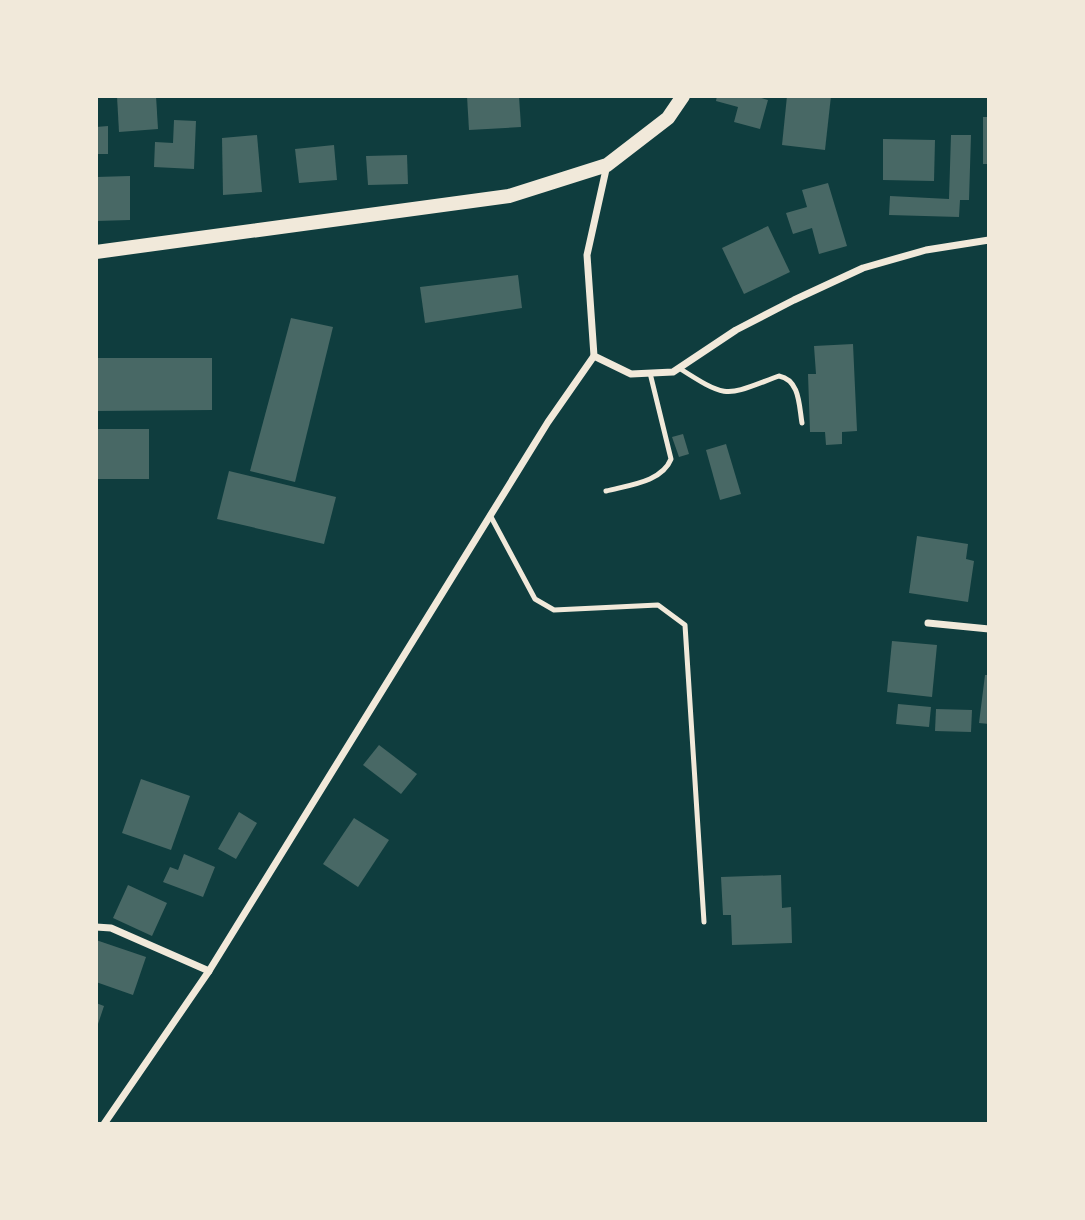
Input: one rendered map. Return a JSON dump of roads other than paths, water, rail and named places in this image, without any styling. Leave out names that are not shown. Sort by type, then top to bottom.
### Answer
[{"type":"main road","points":[[96,252],[509,196],[607,165],[668,118],[683,96]]},
{"type":"street","points":[[104,1124],[209,971],[548,422],[594,356],[587,255],[607,165]]},
{"type":"street","points":[[594,356],[631,374],[673,372],[736,330],[863,268],[926,250],[989,240]]},
{"type":"street","points":[[928,623],[989,629]]},
{"type":"street","points":[[96,927],[111,928],[209,971]]},
{"type":"lane","points":[[679,368],[720,392],[733,393],[779,376],[786,377],[796,389],[802,423]]},
{"type":"lane","points":[[606,491],[661,475],[668,468],[671,459],[650,373]]},
{"type":"lane","points":[[491,515],[535,599],[554,610],[658,605],[685,625],[704,922]]}]
